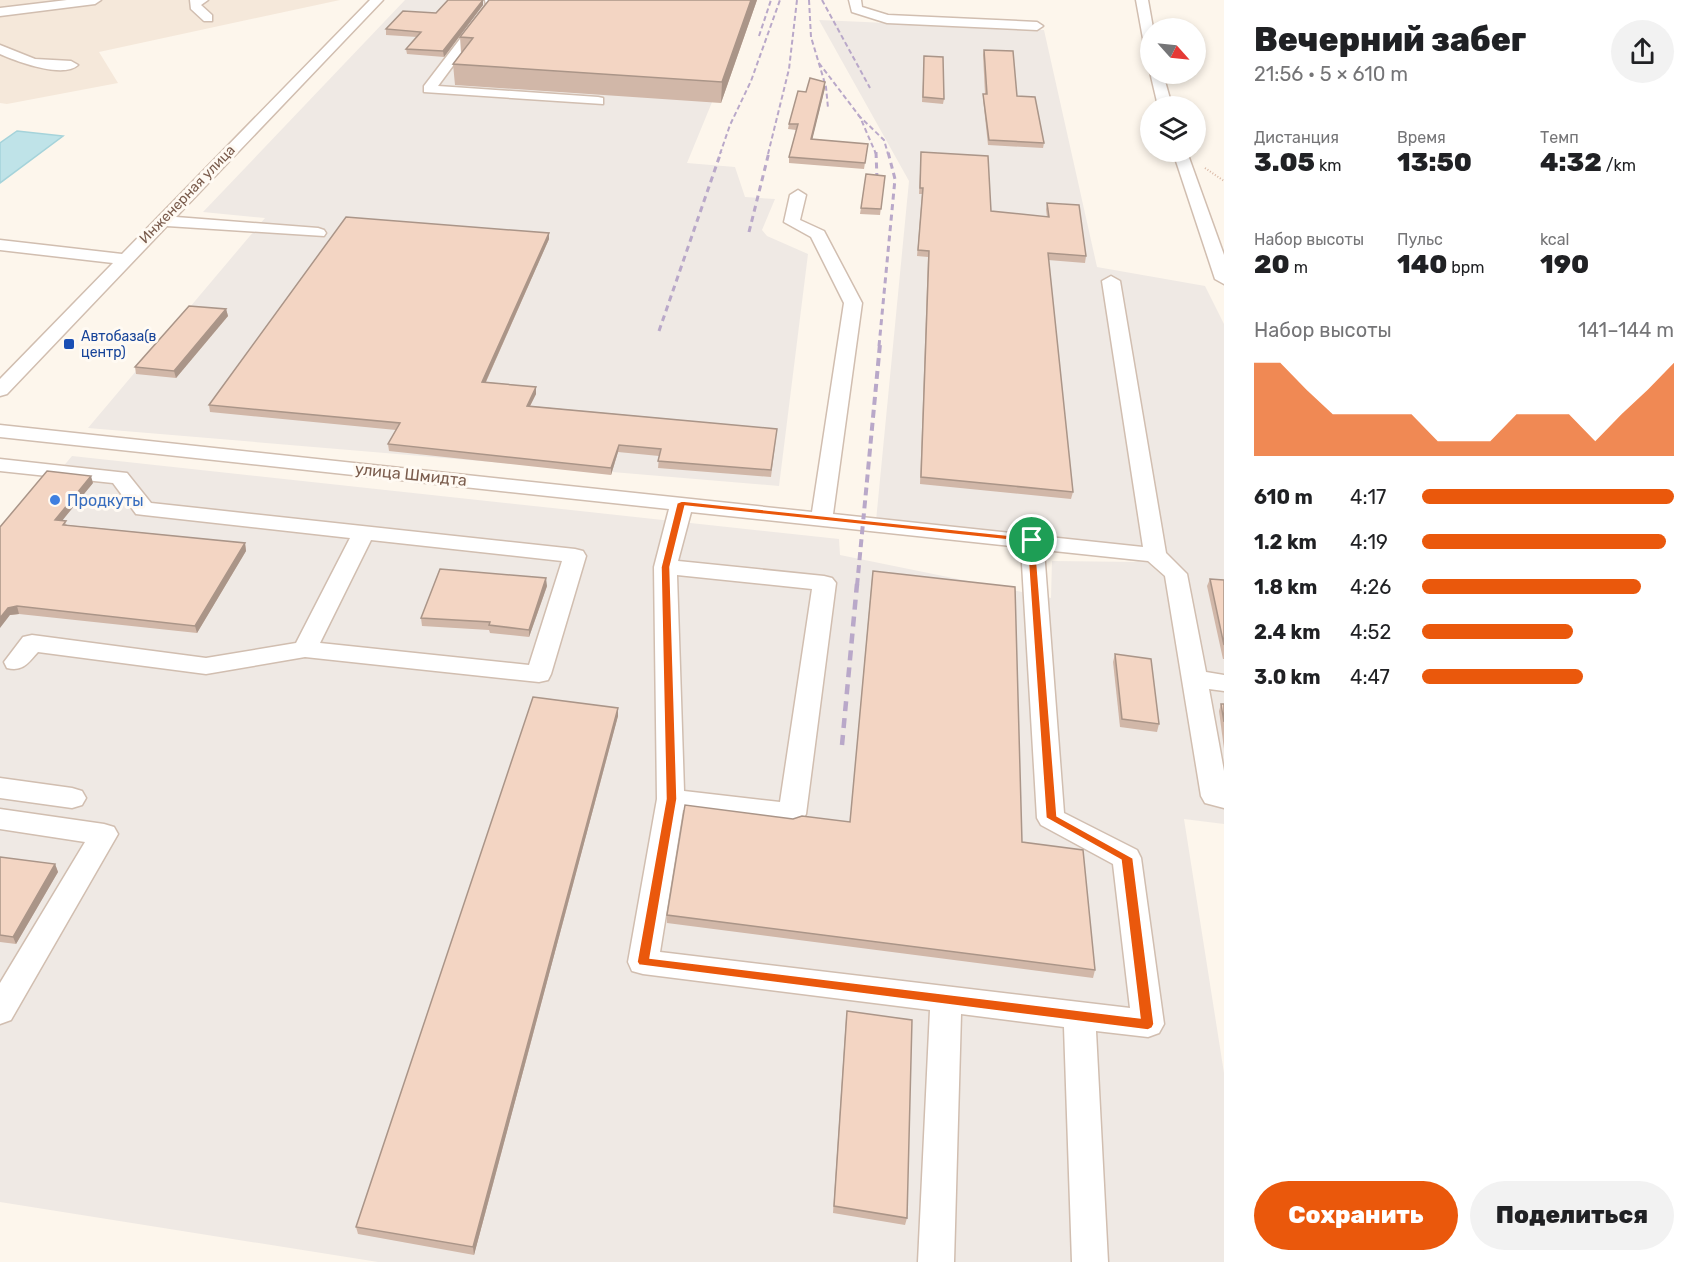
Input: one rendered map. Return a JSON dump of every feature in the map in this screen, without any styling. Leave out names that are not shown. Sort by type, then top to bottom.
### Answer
[{"type":"street","points":[[0,26],[16,14],[95,0]]},
{"type":"street","points":[[100,13],[98,6],[111,0]]},
{"type":"street","points":[[202,0],[195,2],[195,6],[208,18]]},
{"type":"street","name":"Инженерная улица","points":[[0,390],[377,0]]},
{"type":"street","points":[[491,0],[492,5],[429,89],[598,101]]},
{"type":"street","points":[[855,0],[856,9],[887,19],[1036,26]]},
{"type":"street","points":[[1142,0],[1145,18]]},
{"type":"street","points":[[0,12],[39,9]]},
{"type":"street","points":[[0,49],[33,63],[71,65]]},
{"type":"street","points":[[1183,162],[1224,279]]},
{"type":"street","points":[[798,195],[792,222],[819,234],[853,303],[822,517]]},
{"type":"street","points":[[161,221],[318,233]]},
{"type":"street","points":[[0,244],[124,260]]},
{"type":"street","points":[[1111,281],[1155,555],[1176,574],[1215,796],[1224,798]]},
{"type":"street","name":"улица Шмидта","points":[[0,431],[822,517],[1155,555]]},
{"type":"street","points":[[0,465],[120,477],[144,509],[575,556],[539,674],[305,649],[206,666],[32,643],[16,663]]},
{"type":"street","points":[[682,503],[665,567],[671,799],[644,962],[1148,1024],[1127,858],[1051,818],[1032,540]]},
{"type":"street","points":[[305,649],[364,533]]},
{"type":"street","points":[[665,567],[824,583],[792,814],[671,799]]},
{"type":"street","points":[[1193,679],[1224,683]]},
{"type":"street","points":[[0,788],[72,798]]},
{"type":"street","points":[[0,819],[104,834],[0,1011]]},
{"type":"street","points":[[936,1262],[946,999]]},
{"type":"street","points":[[1079,1014],[1090,1262]]},
{"type":"shaded area","points":[[0,0],[340,0],[99,52],[118,83],[7,104],[0,103]]},
{"type":"shaded area","points":[[405,0],[754,0],[687,163],[735,167],[745,197],[775,199],[762,230],[767,236],[808,254],[779,486],[88,428],[265,218],[203,212]]},
{"type":"shaded area","points":[[819,20],[1044,30],[1097,267],[1205,286],[1224,324],[1224,824],[1184,819],[1224,1073],[1224,1262],[378,1262],[0,1202],[0,542],[72,456],[839,539],[840,555],[1051,598],[1052,561],[1138,562],[876,521],[909,181]]},
{"type":"water","points":[[17,131],[63,136],[0,183],[0,143]]},
{"type":"building","points":[[448,0],[483,0],[443,51],[406,49],[421,32],[386,29],[403,11],[436,13]]},
{"type":"building","points":[[489,0],[751,0],[722,82],[453,64],[473,38],[460,37]]},
{"type":"building","points":[[984,50],[1013,51],[1017,96],[1035,97],[1044,143],[989,140],[983,94],[987,94]]},
{"type":"building","points":[[924,56],[943,57],[944,99],[923,97]]},
{"type":"building","points":[[810,78],[825,82],[811,139],[868,144],[865,163],[789,157],[798,124],[789,124],[798,91],[806,92]]},
{"type":"building","points":[[921,152],[988,156],[991,211],[1049,217],[1047,203],[1079,205],[1086,256],[1048,253],[1073,492],[921,477],[929,251],[918,250],[923,188],[920,188]]},
{"type":"building","points":[[866,174],[885,176],[881,209],[861,208]]},
{"type":"building","points":[[346,217],[549,233],[482,382],[536,387],[527,406],[777,429],[771,470],[658,461],[661,449],[619,445],[611,468],[388,444],[400,423],[209,405]]},
{"type":"building","points":[[189,306],[226,309],[174,371],[135,367]]},
{"type":"building","points":[[47,471],[91,476],[55,520],[66,521],[63,525],[245,543],[195,626],[17,606],[8,608],[0,618],[0,527]]},
{"type":"building","points":[[440,569],[546,578],[529,630],[489,625],[490,622],[421,618]]},
{"type":"building","points":[[873,571],[1015,587],[1022,842],[1083,850],[1095,970],[667,915],[685,805],[793,819],[802,816],[850,822]]},
{"type":"building","points":[[1210,579],[1224,580],[1224,645]]},
{"type":"building","points":[[1115,654],[1151,659],[1159,724],[1122,719]]},
{"type":"building","points":[[533,697],[618,708],[473,1247],[356,1227]]},
{"type":"building","points":[[1221,704],[1224,704],[1224,722]]},
{"type":"building","points":[[0,857],[55,864],[13,937],[0,935]]},
{"type":"building","points":[[847,1011],[912,1020],[907,1218],[834,1206]]},
{"type":"railway","points":[[759,36],[771,0]]},
{"type":"railway","points":[[720,154],[730,125],[751,81],[780,0]]},
{"type":"railway","points":[[768,154],[789,69],[797,0]]},
{"type":"railway","points":[[809,0],[811,37],[826,87],[828,108]]},
{"type":"railway","points":[[822,0],[870,88]]},
{"type":"railway","points":[[819,63],[860,117]]},
{"type":"railway","points":[[860,117],[884,140],[888,154]]},
{"type":"railway","points":[[860,117],[876,154]]},
{"type":"railway","points":[[659,331],[721,152]]},
{"type":"railway","points":[[749,232],[769,152]]},
{"type":"railway","points":[[876,152],[877,179]]},
{"type":"railway","points":[[879,346],[895,179],[888,152]]},
{"type":"railway","points":[[857,586],[880,344]]},
{"type":"railway","points":[[842,745],[857,584]]},
{"type":"place","name":"Автобаза(в центр)","points":[[69,344]]},
{"type":"place","name":"Продкуты","points":[[55,500]]},
{"type":"route","points":[[682,503],[1032,540],[1051,818],[1127,858],[1148,1024],[644,962],[671,799],[665,567],[682,503]]}]
